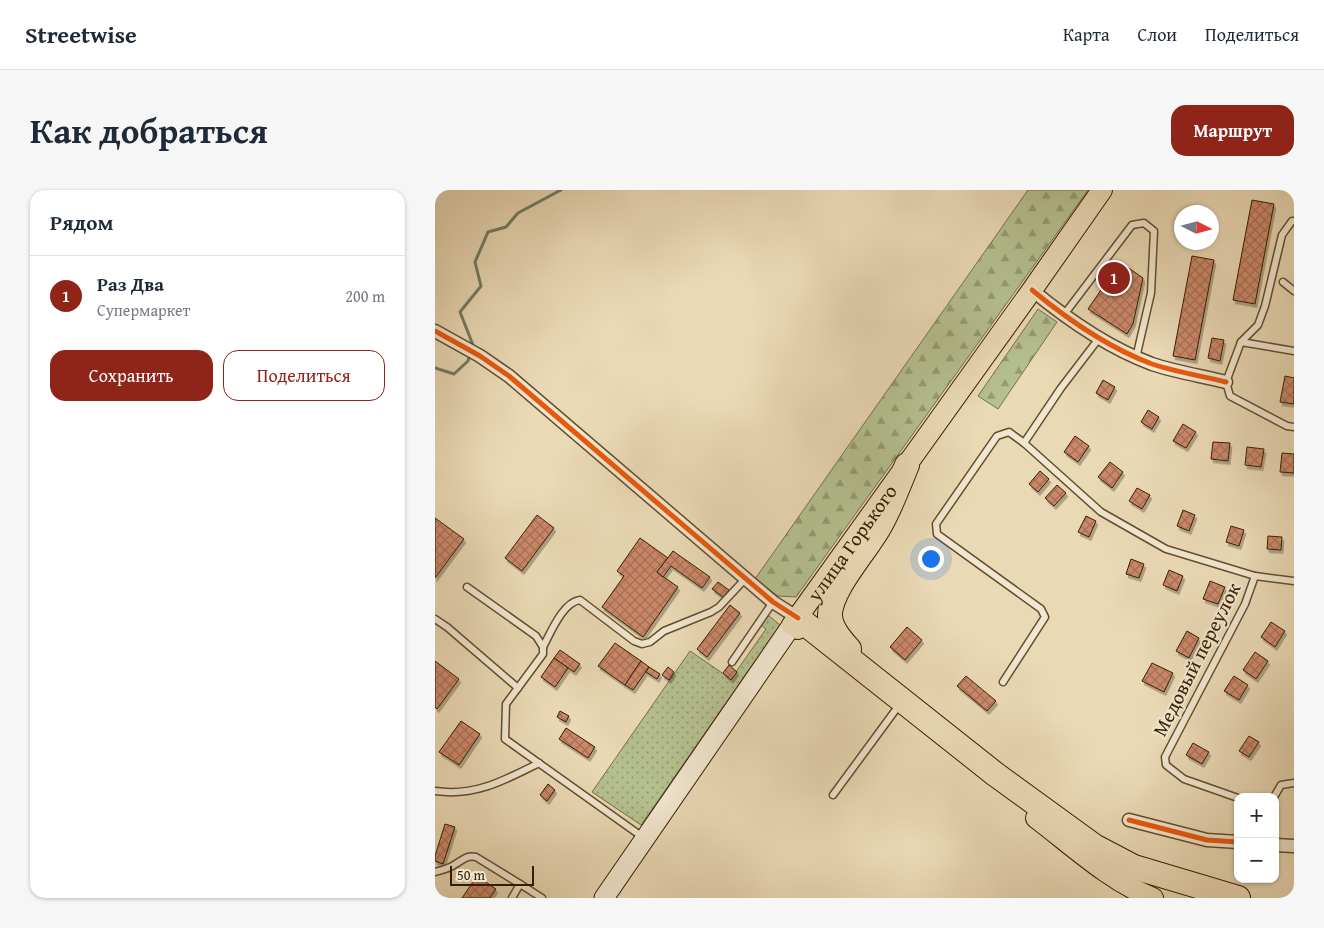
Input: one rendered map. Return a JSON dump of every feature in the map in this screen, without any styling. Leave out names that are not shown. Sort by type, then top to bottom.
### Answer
[{"type":"highway","points":[[907,465],[882,523],[836,594],[830,618],[833,628],[851,652],[927,715],[944,733]]},
{"type":"highway","points":[[795,621],[944,733],[995,774],[1094,846],[1134,866],[1238,898]]},
{"type":"main road","name":"улица Горького","points":[[604,898],[795,621],[1102,190]]},
{"type":"main road","points":[[795,621],[897,708],[1088,858],[1116,878],[1153,898]]},
{"type":"street","points":[[1032,290],[1063,316],[1136,358],[1226,382]]},
{"type":"street","points":[[435,331],[480,356],[509,376],[795,621]]},
{"type":"street","points":[[1129,820],[1207,840],[1234,842]]},
{"type":"street","points":[[1279,845],[1294,846]]},
{"type":"lane","points":[[1294,221],[1286,227],[1282,235],[1265,306],[1258,325],[1241,342],[1226,382],[1230,396],[1287,426],[1294,427]]},
{"type":"lane","points":[[1063,316],[1132,225],[1144,223],[1154,231],[1151,293],[1136,358]]},
{"type":"lane","points":[[1283,282],[1294,291]]},
{"type":"lane","points":[[1024,443],[1061,388],[1100,337]]},
{"type":"lane","points":[[1241,342],[1294,351]]},
{"type":"lane","points":[[1003,682],[1045,617],[1041,610],[937,534],[936,524],[997,436],[1009,432],[1024,443],[1101,512],[1166,550],[1255,576],[1294,581]]},
{"type":"lane","name":"Медовый переулок","points":[[1234,797],[1184,779],[1166,765],[1165,757],[1245,604],[1255,576]]},
{"type":"lane","points":[[543,647],[566,606],[573,601],[580,600],[635,642],[642,644],[650,642],[664,631],[719,607],[746,578]]},
{"type":"lane","points":[[467,587],[537,636],[543,647],[543,654],[506,704],[505,739],[645,839]]},
{"type":"lane","points":[[732,662],[773,602]]},
{"type":"lane","points":[[435,619],[447,627],[518,688]]},
{"type":"lane","points":[[833,795],[897,708]]},
{"type":"lane","points":[[435,791],[447,793],[467,792],[498,783],[539,763]]},
{"type":"lane","points":[[1276,793],[1281,785],[1294,783]]},
{"type":"lane","points":[[435,872],[454,865],[465,857],[476,857],[542,898]]},
{"type":"lane","points":[[512,898],[520,884]]},
{"type":"green space","points":[[1028,190],[1088,190],[796,597],[778,596],[755,579]]},
{"type":"green space","points":[[1038,309],[1057,322],[998,409],[978,396]]},
{"type":"green space","points":[[769,616],[780,625],[641,825],[592,792],[690,651],[731,679],[766,629],[755,620]]},
{"type":"building","points":[[1252,200],[1274,204],[1255,304],[1233,300]]},
{"type":"building","points":[[1192,256],[1214,260],[1195,360],[1173,356]]},
{"type":"building","points":[[1120,262],[1143,278],[1133,324],[1127,334],[1088,309]]},
{"type":"building","points":[[1212,338],[1224,340],[1220,361],[1208,358]]},
{"type":"building","points":[[1285,376],[1294,378],[1294,404],[1280,402]]},
{"type":"building","points":[[1103,380],[1115,387],[1108,400],[1096,393]]},
{"type":"building","points":[[1148,410],[1159,417],[1152,429],[1141,422]]},
{"type":"building","points":[[1183,424],[1196,432],[1186,448],[1173,441]]},
{"type":"building","points":[[1075,436],[1089,446],[1078,462],[1064,452]]},
{"type":"building","points":[[1213,442],[1230,443],[1228,461],[1211,459]]},
{"type":"building","points":[[1247,447],[1264,449],[1261,467],[1245,465]]},
{"type":"building","points":[[1282,453],[1294,454],[1294,473],[1280,472]]},
{"type":"building","points":[[1110,462],[1123,472],[1112,488],[1098,477]]},
{"type":"building","points":[[1040,471],[1049,479],[1038,492],[1029,484]]},
{"type":"building","points":[[1057,485],[1066,493],[1054,506],[1045,498]]},
{"type":"building","points":[[1137,488],[1150,495],[1142,509],[1129,501]]},
{"type":"building","points":[[1183,510],[1195,515],[1189,531],[1177,526]]},
{"type":"building","points":[[537,515],[554,528],[522,571],[505,558]]},
{"type":"building","points":[[1086,516],[1096,521],[1089,537],[1078,532]]},
{"type":"building","points":[[435,518],[464,539],[435,578]]},
{"type":"building","points":[[1231,526],[1244,530],[1239,546],[1226,542]]},
{"type":"building","points":[[1268,536],[1282,537],[1281,550],[1267,549]]},
{"type":"building","points":[[640,538],[668,558],[657,572],[678,587],[643,637],[602,607],[624,576],[617,571]]},
{"type":"building","points":[[673,551],[710,577],[702,588],[671,566],[663,577],[657,572]]},
{"type":"building","points":[[1131,559],[1144,564],[1139,578],[1126,574]]},
{"type":"building","points":[[1169,570],[1183,576],[1177,591],[1163,585]]},
{"type":"building","points":[[1210,581],[1225,587],[1218,604],[1203,599]]},
{"type":"building","points":[[718,582],[729,590],[723,597],[712,589]]},
{"type":"building","points":[[730,605],[740,613],[707,657],[697,649]]},
{"type":"building","points":[[1271,622],[1285,631],[1275,647],[1261,637]]},
{"type":"building","points":[[907,627],[922,640],[905,660],[890,647]]},
{"type":"building","points":[[1187,631],[1199,638],[1189,658],[1176,651]]},
{"type":"building","points":[[615,643],[641,661],[625,685],[598,666]]},
{"type":"building","points":[[560,650],[580,664],[574,672],[554,658]]},
{"type":"building","points":[[1255,652],[1268,661],[1256,679],[1243,670]]},
{"type":"building","points":[[554,658],[568,668],[555,687],[541,677]]},
{"type":"building","points":[[435,661],[459,679],[437,709],[435,707]]},
{"type":"building","points":[[641,661],[649,667],[633,690],[625,685]]},
{"type":"building","points":[[1152,663],[1173,673],[1164,692],[1142,681]]},
{"type":"building","points":[[729,665],[737,672],[731,680],[723,673]]},
{"type":"building","points":[[649,667],[660,674],[657,679],[646,672]]},
{"type":"building","points":[[668,667],[674,672],[669,680],[662,675]]},
{"type":"building","points":[[966,676],[996,701],[987,711],[957,686]]},
{"type":"building","points":[[1234,676],[1248,685],[1239,700],[1224,691]]},
{"type":"building","points":[[560,711],[569,716],[566,722],[557,717]]},
{"type":"building","points":[[461,721],[480,734],[459,765],[439,752]]},
{"type":"building","points":[[566,728],[595,747],[588,758],[559,739]]},
{"type":"building","points":[[1249,736],[1259,742],[1249,757],[1239,751]]},
{"type":"building","points":[[1193,743],[1209,752],[1202,764],[1186,755]]},
{"type":"building","points":[[548,784],[555,790],[547,801],[540,795]]},
{"type":"building","points":[[445,824],[455,827],[443,864],[435,861],[435,856]]},
{"type":"building","points":[[477,876],[496,889],[490,898],[462,898]]},
{"type":"waterway","points":[[472,348],[473,345],[460,312],[481,286],[475,262],[488,232],[506,227],[518,213],[561,190]]},
{"type":"waterway","points":[[435,368],[454,374],[468,361],[470,354]]},
{"type":"cycle path","points":[[1032,290],[1059,312],[1120,350],[1152,364],[1226,382]]},
{"type":"cycle path","points":[[435,331],[480,356],[509,376],[773,602],[798,618]]},
{"type":"cycle path","points":[[1129,820],[1207,840],[1234,842]]},
{"type":"place","name":"Раз Два","points":[[1114,278]]}]
